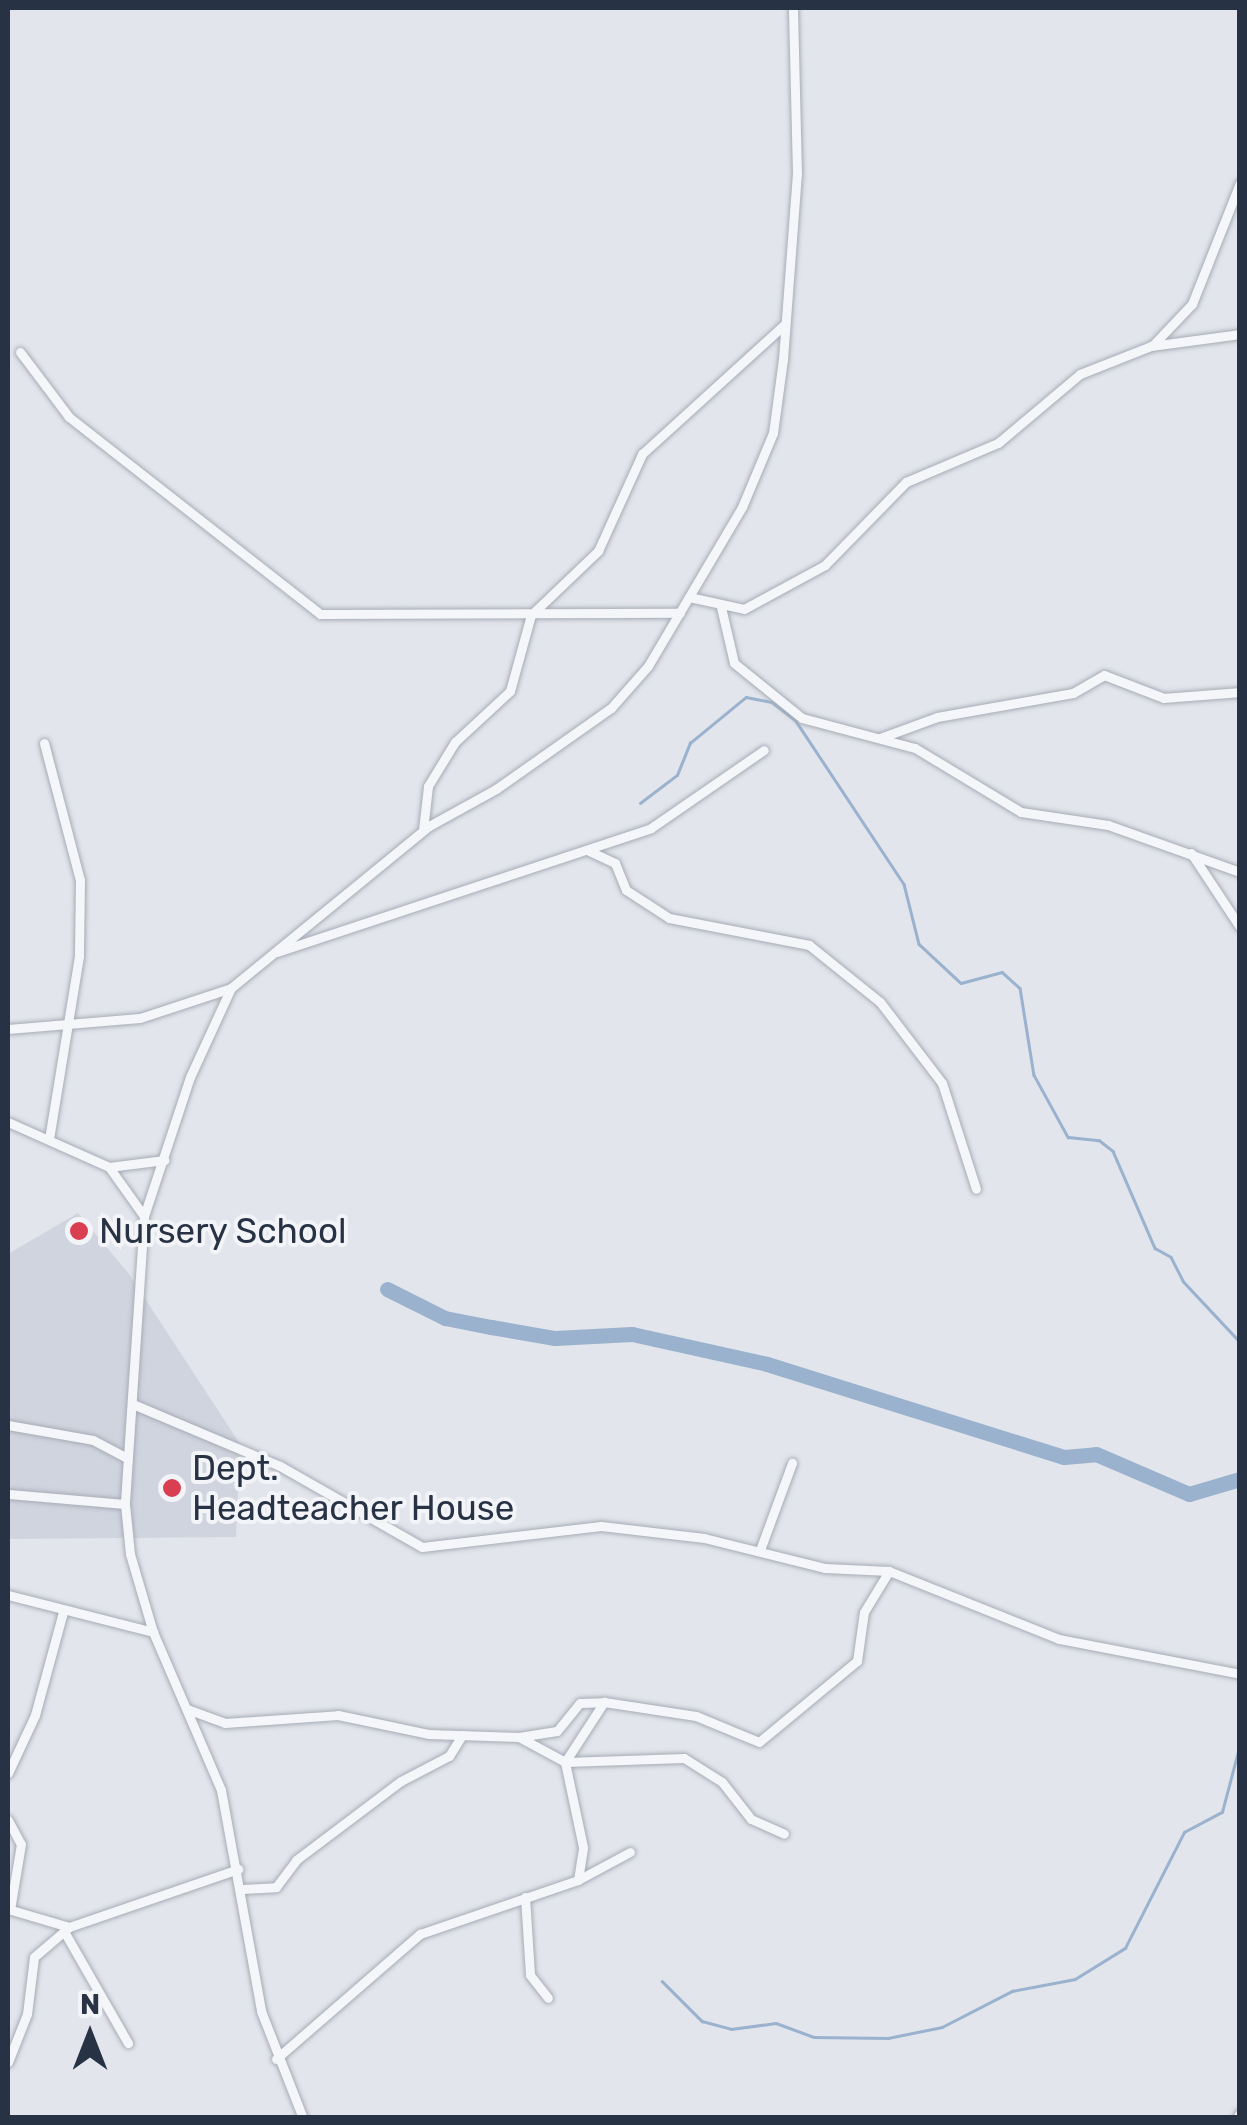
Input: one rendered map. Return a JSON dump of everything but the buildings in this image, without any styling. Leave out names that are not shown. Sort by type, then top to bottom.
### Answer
[{"type":"street","points":[[8,1029],[140,1018],[231,988],[423,830],[610,708],[680,613],[768,450],[785,324],[796,174],[793,8]]},
{"type":"street","points":[[1151,346],[1192,304],[1240,183]]},
{"type":"street","points":[[423,830],[428,786],[455,742],[510,691],[531,615],[598,551],[624,483],[653,439],[687,419],[785,324]]},
{"type":"street","points":[[689,596],[721,607],[744,609],[825,565],[906,482],[998,443],[1080,374],[1151,346],[1240,334]]},
{"type":"street","points":[[20,352],[69,416],[320,614],[680,613]]},
{"type":"street","points":[[721,607],[728,651],[749,680],[802,718],[914,748],[1011,808],[1108,826],[1240,872]]},
{"type":"street","points":[[879,738],[937,718],[1074,693],[1104,675],[1164,698],[1240,692]]},
{"type":"street","points":[[44,744],[80,880],[70,1024],[48,1139]]},
{"type":"street","points":[[268,955],[588,850],[683,811],[764,750]]},
{"type":"street","points":[[588,850],[615,863],[626,890],[670,918],[809,945],[880,1002],[942,1083],[976,1189]]},
{"type":"street","points":[[1191,853],[1240,928]]},
{"type":"street","points":[[231,988],[190,1077],[166,1160],[144,1216],[135,1405],[125,1504],[130,1554],[153,1632],[222,1790],[260,2011],[276,2059],[303,2118]]},
{"type":"street","points":[[8,1122],[109,1167],[144,1216]]},
{"type":"street","points":[[109,1167],[166,1160]]},
{"type":"street","points":[[135,1405],[296,1474],[414,1545],[454,1547],[600,1526],[760,1550],[825,1568],[889,1571],[1059,1640],[1240,1674]]},
{"type":"street","points":[[8,1425],[93,1440],[128,1458]]},
{"type":"street","points":[[760,1550],[792,1463]]},
{"type":"street","points":[[9,1494],[125,1504]]},
{"type":"street","points":[[188,1710],[213,1722],[338,1716],[462,1735],[519,1738],[557,1731],[580,1702],[604,1702],[696,1716],[759,1742],[857,1662],[864,1612],[889,1571]]},
{"type":"street","points":[[8,1595],[153,1632]]},
{"type":"street","points":[[8,1773],[35,1715],[63,1612]]},
{"type":"street","points":[[578,1880],[583,1847],[565,1762],[604,1702]]},
{"type":"street","points":[[242,1889],[276,1887],[296,1860],[400,1781],[449,1756],[462,1735]]},
{"type":"street","points":[[519,1738],[565,1762],[684,1758],[722,1782],[751,1818],[784,1834]]},
{"type":"street","points":[[8,1820],[21,1844],[9,1909],[67,1930],[128,2043]]},
{"type":"street","points":[[276,2059],[420,1934],[578,1880],[630,1852]]},
{"type":"street","points":[[8,2062],[27,2014],[34,1957],[67,1930],[238,1870]]},
{"type":"street","points":[[526,1897],[530,1975],[548,1998]]},
{"type":"shaded area","points":[[78,1213],[129,1274],[240,1444],[236,1537],[8,1539],[8,1254]]},
{"type":"waterway","points":[[640,803],[677,775],[690,743],[746,697],[772,702],[796,721],[904,884],[919,944],[961,983],[1002,972],[1020,988],[1034,1075],[1068,1137],[1099,1140],[1113,1151],[1155,1248],[1171,1257],[1183,1281],[1240,1342]]},
{"type":"waterway","points":[[387,1289],[445,1318],[555,1338],[632,1334],[767,1364],[1064,1457],[1096,1454],[1189,1494],[1240,1479]]},
{"type":"waterway","points":[[662,1981],[702,2021],[731,2029],[776,2023],[814,2037],[888,2038],[942,2027],[1012,1991],[1075,1979],[1125,1948],[1184,1832],[1222,1812],[1240,1744]]},
{"type":"place","name":"Nursery School","points":[[79,1231]]},
{"type":"place","name":"Dept. Headteacher House","points":[[172,1488]]}]
